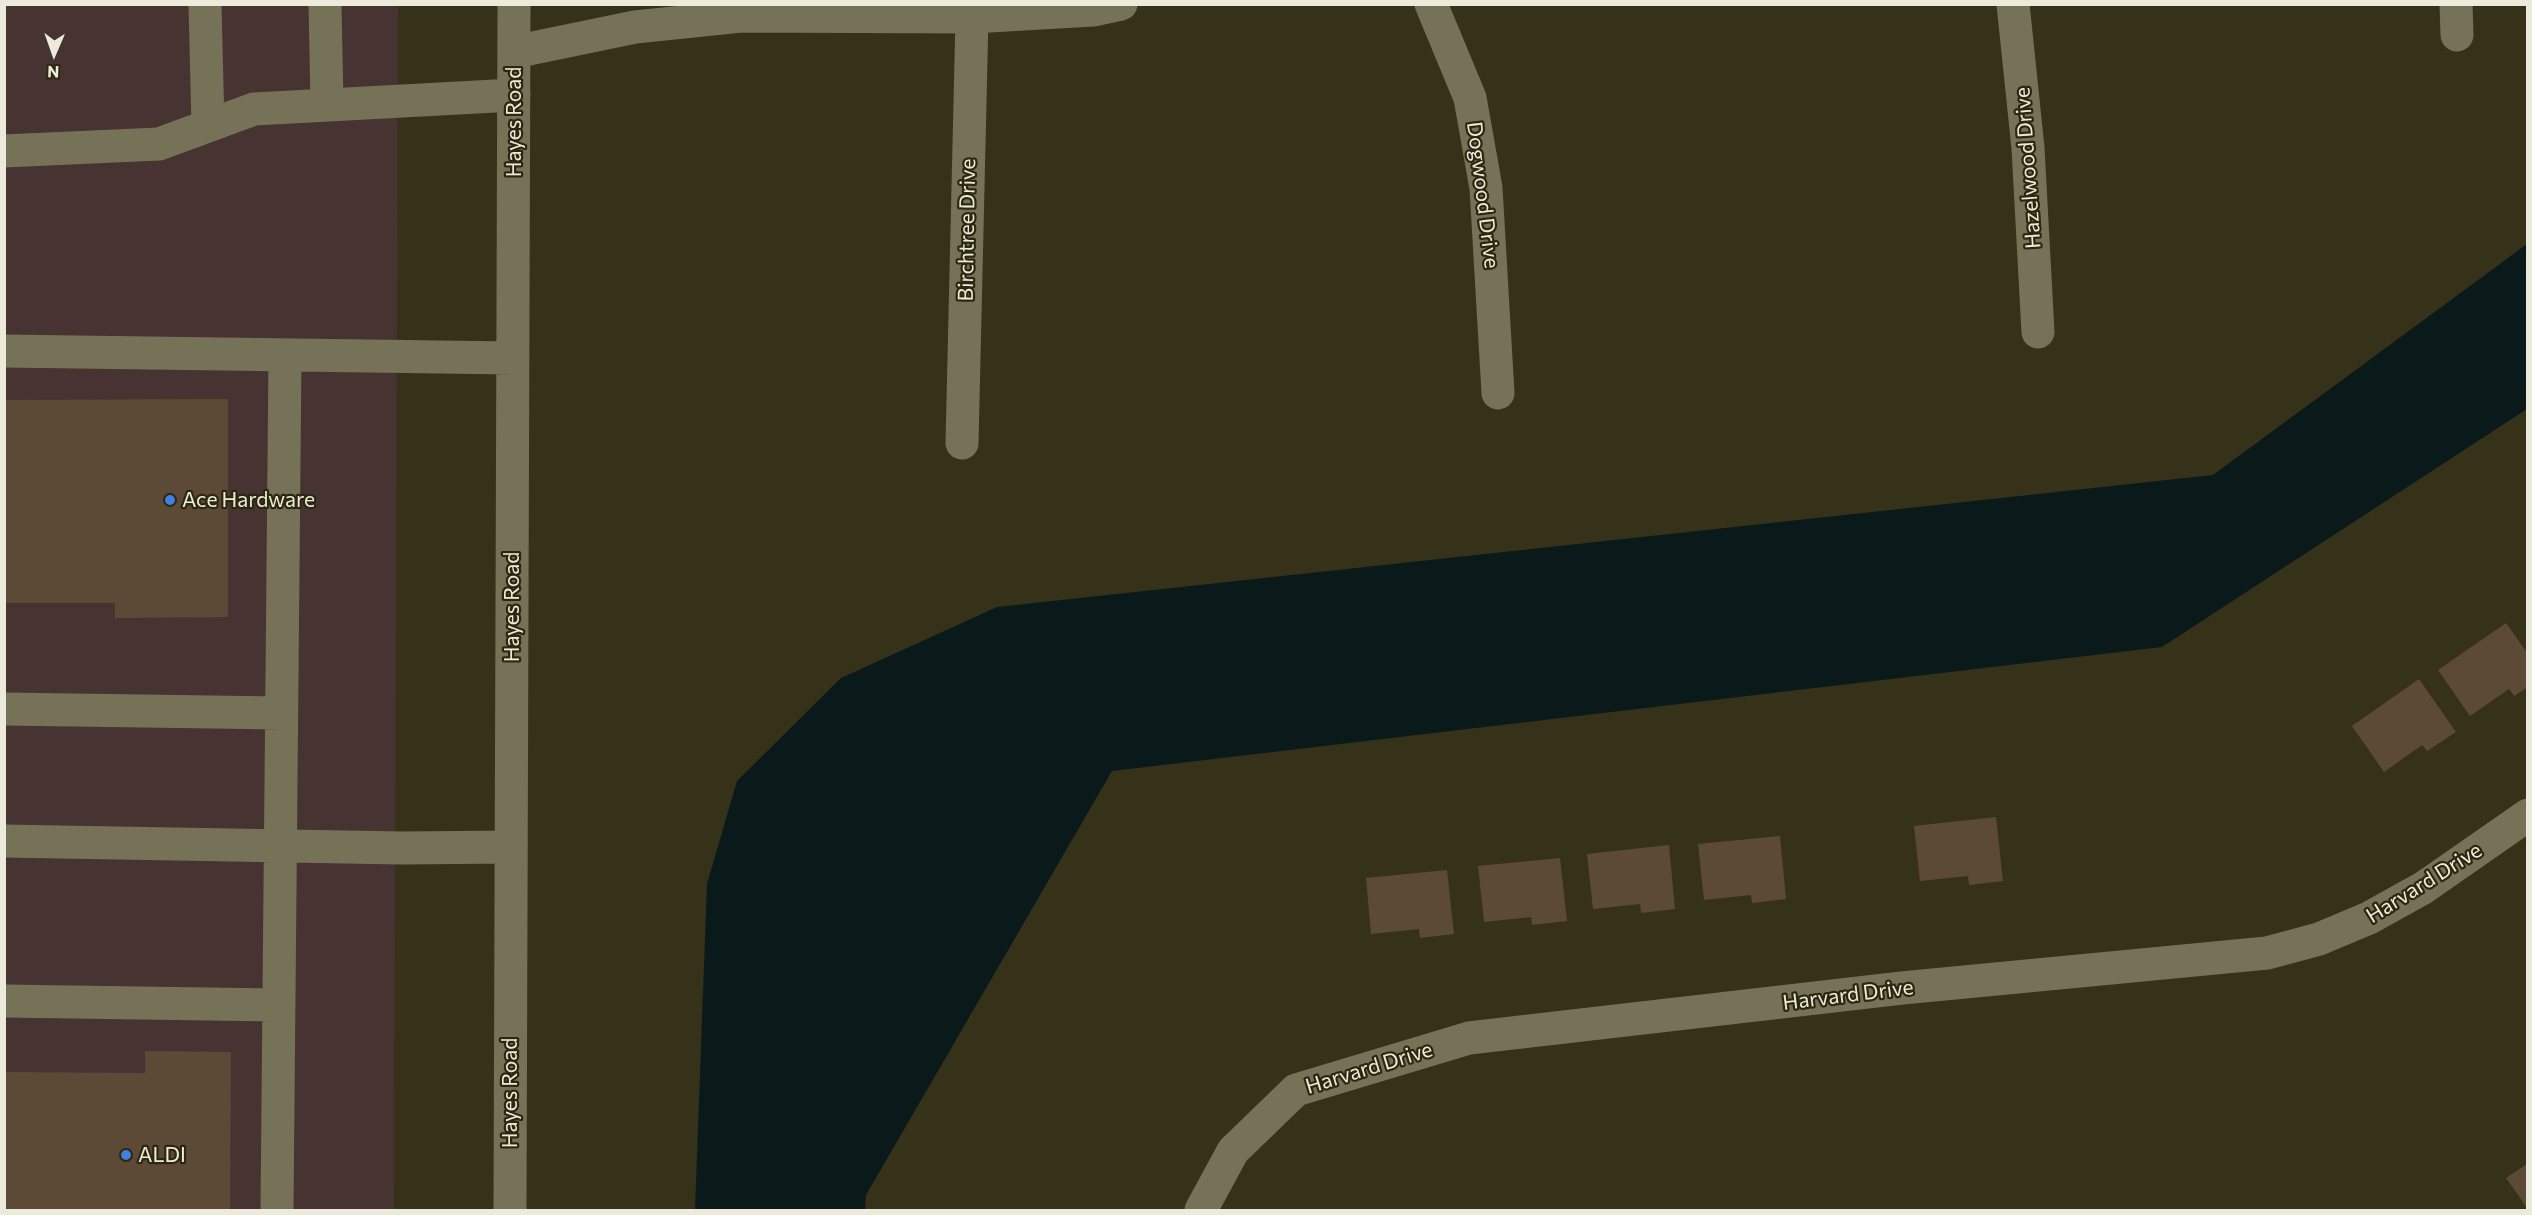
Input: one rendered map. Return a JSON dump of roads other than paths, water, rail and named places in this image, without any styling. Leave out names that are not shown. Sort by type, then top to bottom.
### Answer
[{"type":"street","points":[[205,4],[208,126]]},
{"type":"street","points":[[325,4],[327,105]]},
{"type":"street","name":"Hayes Road","points":[[510,1210],[514,4]]},
{"type":"street","points":[[514,51],[635,27],[741,16],[972,17],[1093,10],[1121,4]]},
{"type":"street","name":"Dogwood Drive","points":[[1431,4],[1470,98],[1486,188],[1498,393]]},
{"type":"street","name":"Hazelwood Drive","points":[[2013,4],[2028,148],[2038,332]]},
{"type":"street","name":"Birchtree Drive","points":[[962,443],[972,17]]},
{"type":"street","points":[[4,151],[159,144],[254,109],[514,95]]},
{"type":"street","points":[[4,351],[513,358]]},
{"type":"street","points":[[277,1210],[277,1005],[285,355]]},
{"type":"street","points":[[4,709],[281,712]]},
{"type":"street","name":"Harvard Drive","points":[[1201,1210],[1233,1151],[1296,1090],[1469,1038],[1902,988],[2267,953],[2319,939],[2369,918],[2423,888],[2528,815]]},
{"type":"street","points":[[4,841],[511,847]]},
{"type":"street","points":[[4,1002],[277,1005]]},
{"type":"place","name":"Ace Hardware","points":[[170,500]]},
{"type":"place","name":"ALDI","points":[[126,1155]]}]
